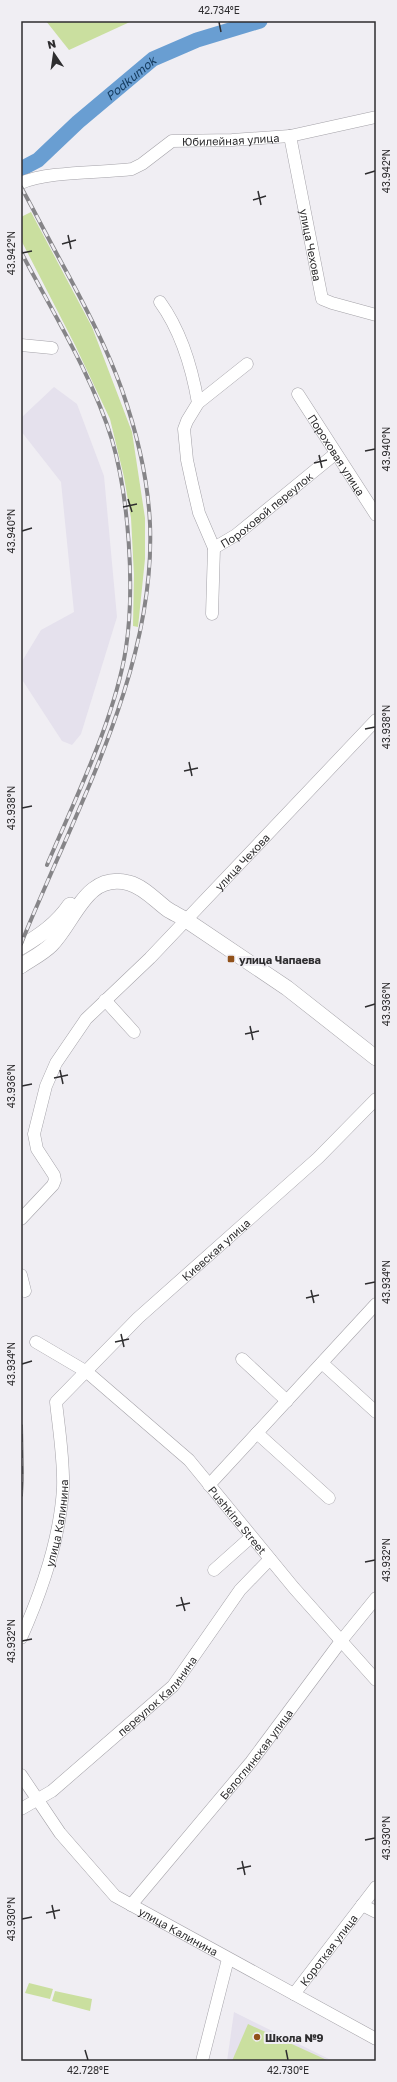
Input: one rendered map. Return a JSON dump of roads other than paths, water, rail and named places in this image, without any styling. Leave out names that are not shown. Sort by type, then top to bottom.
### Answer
[{"type":"main road","points":[[21,947],[50,928],[61,918],[77,894],[87,883],[109,875],[126,875],[142,880],[173,905],[186,920]]},
{"type":"main road","points":[[21,966],[50,946],[61,933],[88,893],[96,887],[106,883],[130,883],[287,988],[376,1058]]},
{"type":"street","name":"Юбилейная улица","points":[[21,183],[64,175],[132,169],[142,164],[172,141],[232,140],[290,136],[376,117]]},
{"type":"street","name":"улица Чехова","points":[[290,136],[322,299],[376,315]]},
{"type":"street","points":[[160,302],[170,315],[188,359],[198,403]]},
{"type":"street","points":[[21,345],[52,348]]},
{"type":"street","name":"Пороховой переулок","points":[[212,614],[214,548],[200,513],[187,460],[184,430],[187,421],[198,403],[247,364]]},
{"type":"street","name":"Пороховая улица","points":[[298,394],[311,412],[335,454],[376,515]]},
{"type":"street","name":"Пороховой переулок","points":[[214,548],[236,535],[335,454]]},
{"type":"street","name":"улица Чехова","points":[[21,1219],[53,1185],[55,1180],[54,1175],[36,1149],[34,1134],[46,1086],[56,1063],[86,1019],[186,920],[376,720]]},
{"type":"street","points":[[106,1000],[134,1032]]},
{"type":"street","name":"Киевская улица","points":[[56,1402],[87,1372],[138,1318],[318,1158],[376,1099]]},
{"type":"street","points":[[21,1275],[25,1291]]},
{"type":"street","points":[[209,1485],[376,1304]]},
{"type":"street","name":"Pushkina Street","points":[[36,1342],[87,1372],[189,1460],[251,1537],[376,1680]]},
{"type":"street","points":[[242,1359],[287,1400]]},
{"type":"street","points":[[322,1363],[376,1412]]},
{"type":"street","name":"улица Калинина","points":[[21,1638],[34,1608],[55,1544],[63,1488],[56,1402]]},
{"type":"street","points":[[257,1433],[330,1498]]},
{"type":"street","points":[[214,1570],[251,1537]]},
{"type":"street","name":"переулок Калинина","points":[[21,1809],[38,1801],[52,1791],[99,1752],[173,1686],[240,1590],[270,1559]]},
{"type":"street","name":"Белоглинская улица","points":[[131,1905],[251,1762],[341,1640],[376,1598]]},
{"type":"street","name":"улица Калинина","points":[[21,1775],[60,1834],[115,1896],[376,2039]]},
{"type":"street","name":"Короткая улица","points":[[294,1994],[376,1887]]},
{"type":"street","name":"Короткая улица","points":[[362,1905],[376,1912]]},
{"type":"street","points":[[202,2061],[228,1959]]},
{"type":"waterway","name":"Podkumok","points":[[21,169],[38,160],[78,122],[153,59],[197,40],[260,21]]},
{"type":"railway","points":[[21,187],[88,313],[116,374],[141,456],[147,490],[150,524],[148,579],[140,633],[126,686],[108,739],[87,792],[21,944]]},
{"type":"railway","points":[[21,252],[71,344],[104,416],[118,463],[123,489],[129,543],[129,624],[121,675],[104,730],[47,865]]},
{"type":"railway","points":[[21,1426],[21,1495]]},
{"type":"place","name":"улица Чапаева","points":[[231,959]]},
{"type":"place","name":"Школа №9","points":[[257,2037]]}]
